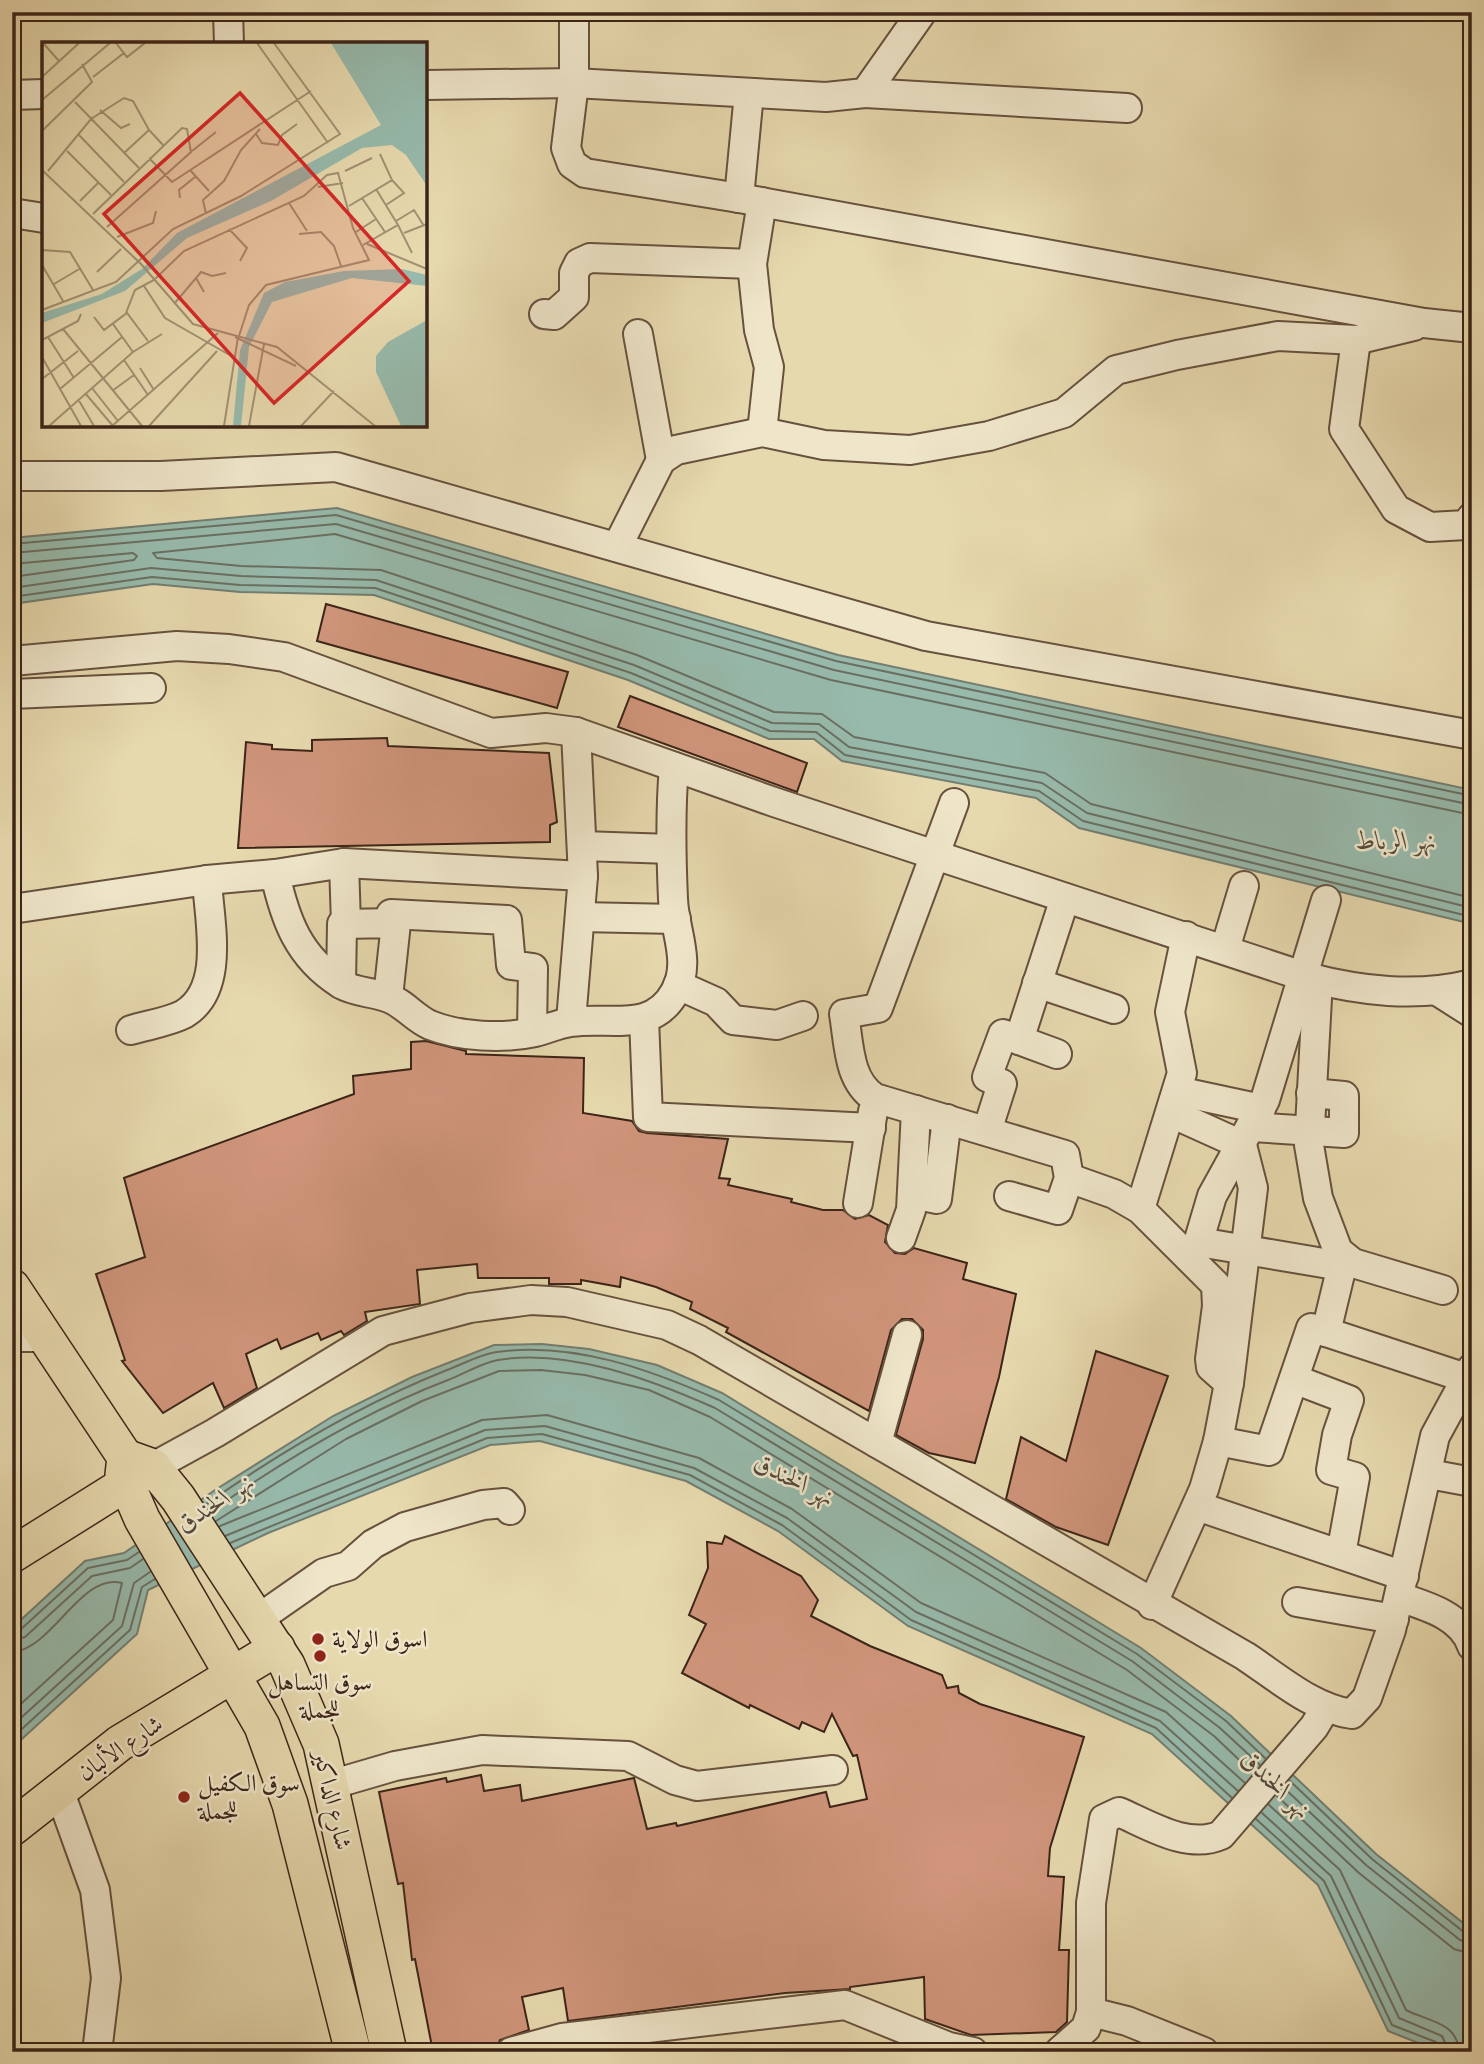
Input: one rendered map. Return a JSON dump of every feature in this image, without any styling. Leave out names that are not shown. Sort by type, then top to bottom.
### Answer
[{"type":"main road","points":[[12,1287],[134,1469],[12,1555]]},
{"type":"main road","name":"شارع الداكير","points":[[134,1469],[178,1498],[287,1665],[321,1744],[388,2052]]},
{"type":"main road","name":"شارع الداكير","points":[[134,1469],[142,1519],[184,1596],[262,1726],[290,1804],[353,2052]]},
{"type":"main road","name":"شارع الألبان","points":[[12,1828],[120,1743],[277,1648]]},
{"type":"street","points":[[228,12],[229,42]]},
{"type":"street","points":[[574,12],[574,83],[566,148],[572,164],[585,173],[751,200],[1424,324],[1472,328]]},
{"type":"street","points":[[865,93],[922,12]]},
{"type":"street","points":[[427,85],[574,83],[826,97],[865,93],[1127,108]]},
{"type":"street","points":[[749,93],[752,264],[759,330],[769,367],[762,432]]},
{"type":"street","points":[[12,95],[42,94]]},
{"type":"street","points":[[12,213],[42,218]]},
{"type":"street","points":[[544,314],[554,315],[574,297],[574,273],[579,263],[590,258],[752,264]]},
{"type":"street","points":[[617,547],[661,460],[676,450],[762,432],[824,445],[910,450],[989,436],[1065,413],[1116,370],[1177,355],[1279,336],[1356,340],[1424,324]]},
{"type":"street","points":[[638,334],[661,460]]},
{"type":"street","points":[[1356,340],[1343,429],[1396,509],[1430,527],[1466,525],[1472,517]]},
{"type":"street","points":[[12,477],[161,476],[336,467],[926,636],[1472,735]]},
{"type":"street","points":[[12,661],[177,646],[229,649],[284,657],[491,733],[546,728],[576,732],[936,855],[1310,978],[1357,989],[1415,994],[1439,992],[1472,984]]},
{"type":"street","points":[[12,694],[151,688]]},
{"type":"street","points":[[571,1021],[583,876],[576,732]]},
{"type":"street","points":[[275,874],[285,919],[296,938],[316,962],[341,984],[388,997],[416,1018],[450,1031],[502,1036],[533,1032],[571,1021],[637,1023],[665,1005],[678,985],[683,959],[676,919],[671,849],[674,766]]},
{"type":"street","points":[[954,803],[878,1008],[844,1014],[855,1078],[863,1090],[875,1098],[1065,1154],[1069,1178],[1058,1210],[1009,1196]]},
{"type":"street","points":[[582,846],[671,849]]},
{"type":"street","points":[[14,903],[275,874],[344,863],[583,876]]},
{"type":"street","points":[[344,863],[346,924]]},
{"type":"street","points":[[388,997],[396,923],[391,918],[391,865]]},
{"type":"street","points":[[131,1030],[183,1014],[203,996],[210,974],[207,880]]},
{"type":"street","points":[[1225,949],[1244,886]]},
{"type":"street","points":[[1019,1040],[1065,898]]},
{"type":"street","points":[[1196,1251],[1212,1196],[1252,1127],[1310,978],[1326,900]]},
{"type":"street","points":[[580,917],[676,919]]},
{"type":"street","points":[[341,984],[342,924],[391,918],[507,920],[512,965],[533,968],[533,1032]]},
{"type":"street","points":[[1140,1209],[1174,1102],[1182,1063],[1170,1012],[1185,936]]},
{"type":"street","points":[[1310,978],[1309,1132],[1318,1198],[1340,1258],[1326,1332]]},
{"type":"street","points":[[1037,983],[1114,1009]]},
{"type":"street","points":[[678,985],[716,1002],[733,1020],[777,1025],[803,1016]]},
{"type":"street","points":[[1439,992],[1472,1013]]},
{"type":"street","points":[[644,1019],[648,1117],[871,1128]]},
{"type":"street","points":[[987,1131],[1002,1084],[987,1077],[1003,1034],[1057,1054]]},
{"type":"street","points":[[858,1203],[875,1098]]},
{"type":"street","points":[[1174,1102],[1252,1127]]},
{"type":"street","points":[[1174,1102],[1252,1127],[1309,1132]]},
{"type":"street","points":[[901,1238],[911,1210],[916,1110]]},
{"type":"street","points":[[912,1194],[937,1199],[947,1119]]},
{"type":"street","points":[[1152,1605],[1197,1506],[1219,1441],[1229,1383],[1243,1249],[1253,1188],[1252,1127]]},
{"type":"street","points":[[1069,1178],[1126,1199],[1196,1251],[1216,1285],[1217,1307],[1211,1367],[1229,1383]]},
{"type":"street","points":[[1196,1251],[1243,1249],[1340,1258],[1443,1290]]},
{"type":"street","points":[[134,1469],[215,1433],[383,1331],[470,1308],[531,1300],[596,1307],[667,1325],[711,1347],[1152,1605],[1245,1656],[1320,1717],[1352,1714],[1367,1698],[1399,1597],[1429,1474],[1435,1436],[1470,1376],[1311,1328],[1269,1451],[1219,1441]]},
{"type":"street","points":[[877,1443],[907,1335]]},
{"type":"street","points":[[12,1337],[46,1337]]},
{"type":"street","points":[[1294,1378],[1349,1400],[1337,1435],[1331,1470],[1355,1477],[1341,1554]]},
{"type":"street","points":[[1429,1474],[1472,1482]]},
{"type":"street","points":[[258,1619],[324,1573],[348,1566],[373,1544],[405,1527],[482,1505],[504,1503],[510,1510]]},
{"type":"street","points":[[1197,1506],[1341,1554],[1399,1597],[1430,1607],[1451,1619],[1468,1633],[1472,1646]]},
{"type":"street","points":[[1297,1602],[1399,1597],[1472,1612]]},
{"type":"street","points":[[1059,2052],[1086,2028],[1091,2012],[1091,1903],[1104,1818],[1119,1812],[1170,1835],[1201,1839],[1221,1835],[1320,1717]]},
{"type":"street","points":[[330,1785],[395,1766],[482,1750],[628,1756],[675,1780],[697,1786],[833,1770]]},
{"type":"street","points":[[60,1790],[95,1890],[107,1978],[97,2052]]},
{"type":"street","points":[[511,2052],[562,2038],[845,2004],[949,2047],[972,2052]]},
{"type":"street","points":[[1091,2012],[1127,2021],[1204,2052]]},
{"type":"water","name":"نهر الرباط","points":[[337,508],[838,655],[1472,790],[1472,924],[1079,828],[1036,798],[842,761],[814,739],[769,739],[628,680],[374,595],[240,592],[153,584],[12,604],[12,538]]},
{"type":"water","name":"نهر الخندق","points":[[542,1344],[589,1349],[657,1365],[722,1393],[1141,1648],[1231,1716],[1376,1854],[1472,1930],[1472,2052],[1441,2052],[1388,2031],[1318,1885],[1152,1734],[908,1626],[778,1531],[686,1481],[540,1441],[490,1445],[268,1533],[148,1590],[137,1634],[12,1748],[12,1628],[85,1561],[124,1553],[215,1490],[333,1416],[412,1377],[494,1345]]},
{"type":"building","points":[[326,604],[568,672],[557,708],[317,641]]},
{"type":"building","points":[[630,696],[807,763],[797,792],[618,727]]},
{"type":"building","points":[[387,738],[388,746],[549,753],[557,822],[550,825],[550,842],[238,848],[246,742],[272,745],[272,749],[312,751],[312,740]]},
{"type":"building","points":[[426,1041],[466,1051],[466,1054],[584,1058],[583,1113],[632,1121],[639,1131],[647,1133],[728,1139],[719,1178],[730,1179],[728,1185],[792,1199],[791,1202],[823,1210],[843,1210],[855,1219],[869,1215],[888,1225],[885,1242],[895,1253],[905,1254],[914,1248],[967,1263],[963,1279],[1016,1294],[999,1377],[975,1463],[929,1453],[896,1435],[923,1339],[923,1330],[912,1319],[902,1319],[891,1330],[869,1411],[726,1332],[728,1328],[690,1309],[692,1302],[656,1287],[621,1277],[620,1287],[581,1280],[581,1284],[549,1284],[549,1278],[478,1278],[477,1264],[417,1270],[420,1304],[365,1312],[367,1321],[344,1335],[341,1331],[321,1340],[318,1333],[281,1349],[277,1339],[246,1354],[257,1388],[224,1408],[213,1383],[163,1413],[122,1361],[125,1360],[96,1274],[145,1257],[124,1178],[354,1094],[353,1076],[411,1069],[411,1042]]},
{"type":"building","points":[[1096,1351],[1168,1376],[1108,1545],[1056,1527],[1006,1499],[1021,1437],[1066,1461]]},
{"type":"building","points":[[725,1536],[801,1576],[818,1600],[811,1616],[870,1646],[942,1675],[947,1688],[958,1686],[959,1693],[980,1704],[1084,1737],[1050,1848],[1048,1876],[1064,1877],[1059,1950],[1069,1950],[1067,2022],[1056,2032],[971,2035],[925,2019],[924,1977],[850,1989],[785,1993],[568,2021],[563,1988],[522,1997],[529,2030],[500,2040],[495,2052],[492,2044],[456,2052],[433,2052],[415,1959],[412,1960],[403,1883],[398,1884],[379,1792],[446,1778],[447,1782],[481,1775],[484,1791],[520,1785],[522,1801],[634,1778],[647,1829],[676,1823],[677,1826],[826,1792],[830,1807],[867,1799],[857,1755],[853,1756],[832,1714],[824,1732],[802,1722],[799,1729],[750,1705],[749,1708],[682,1673],[706,1624],[689,1615],[708,1568],[707,1542],[722,1544]]},
{"type":"place","name":"اسوق الولاية","points":[[318,1639]]},
{"type":"place","name":"سوق التساهل للجملة","points":[[320,1656]]},
{"type":"place","name":"سوق الكفيل للجملة","points":[[184,1797]]}]
